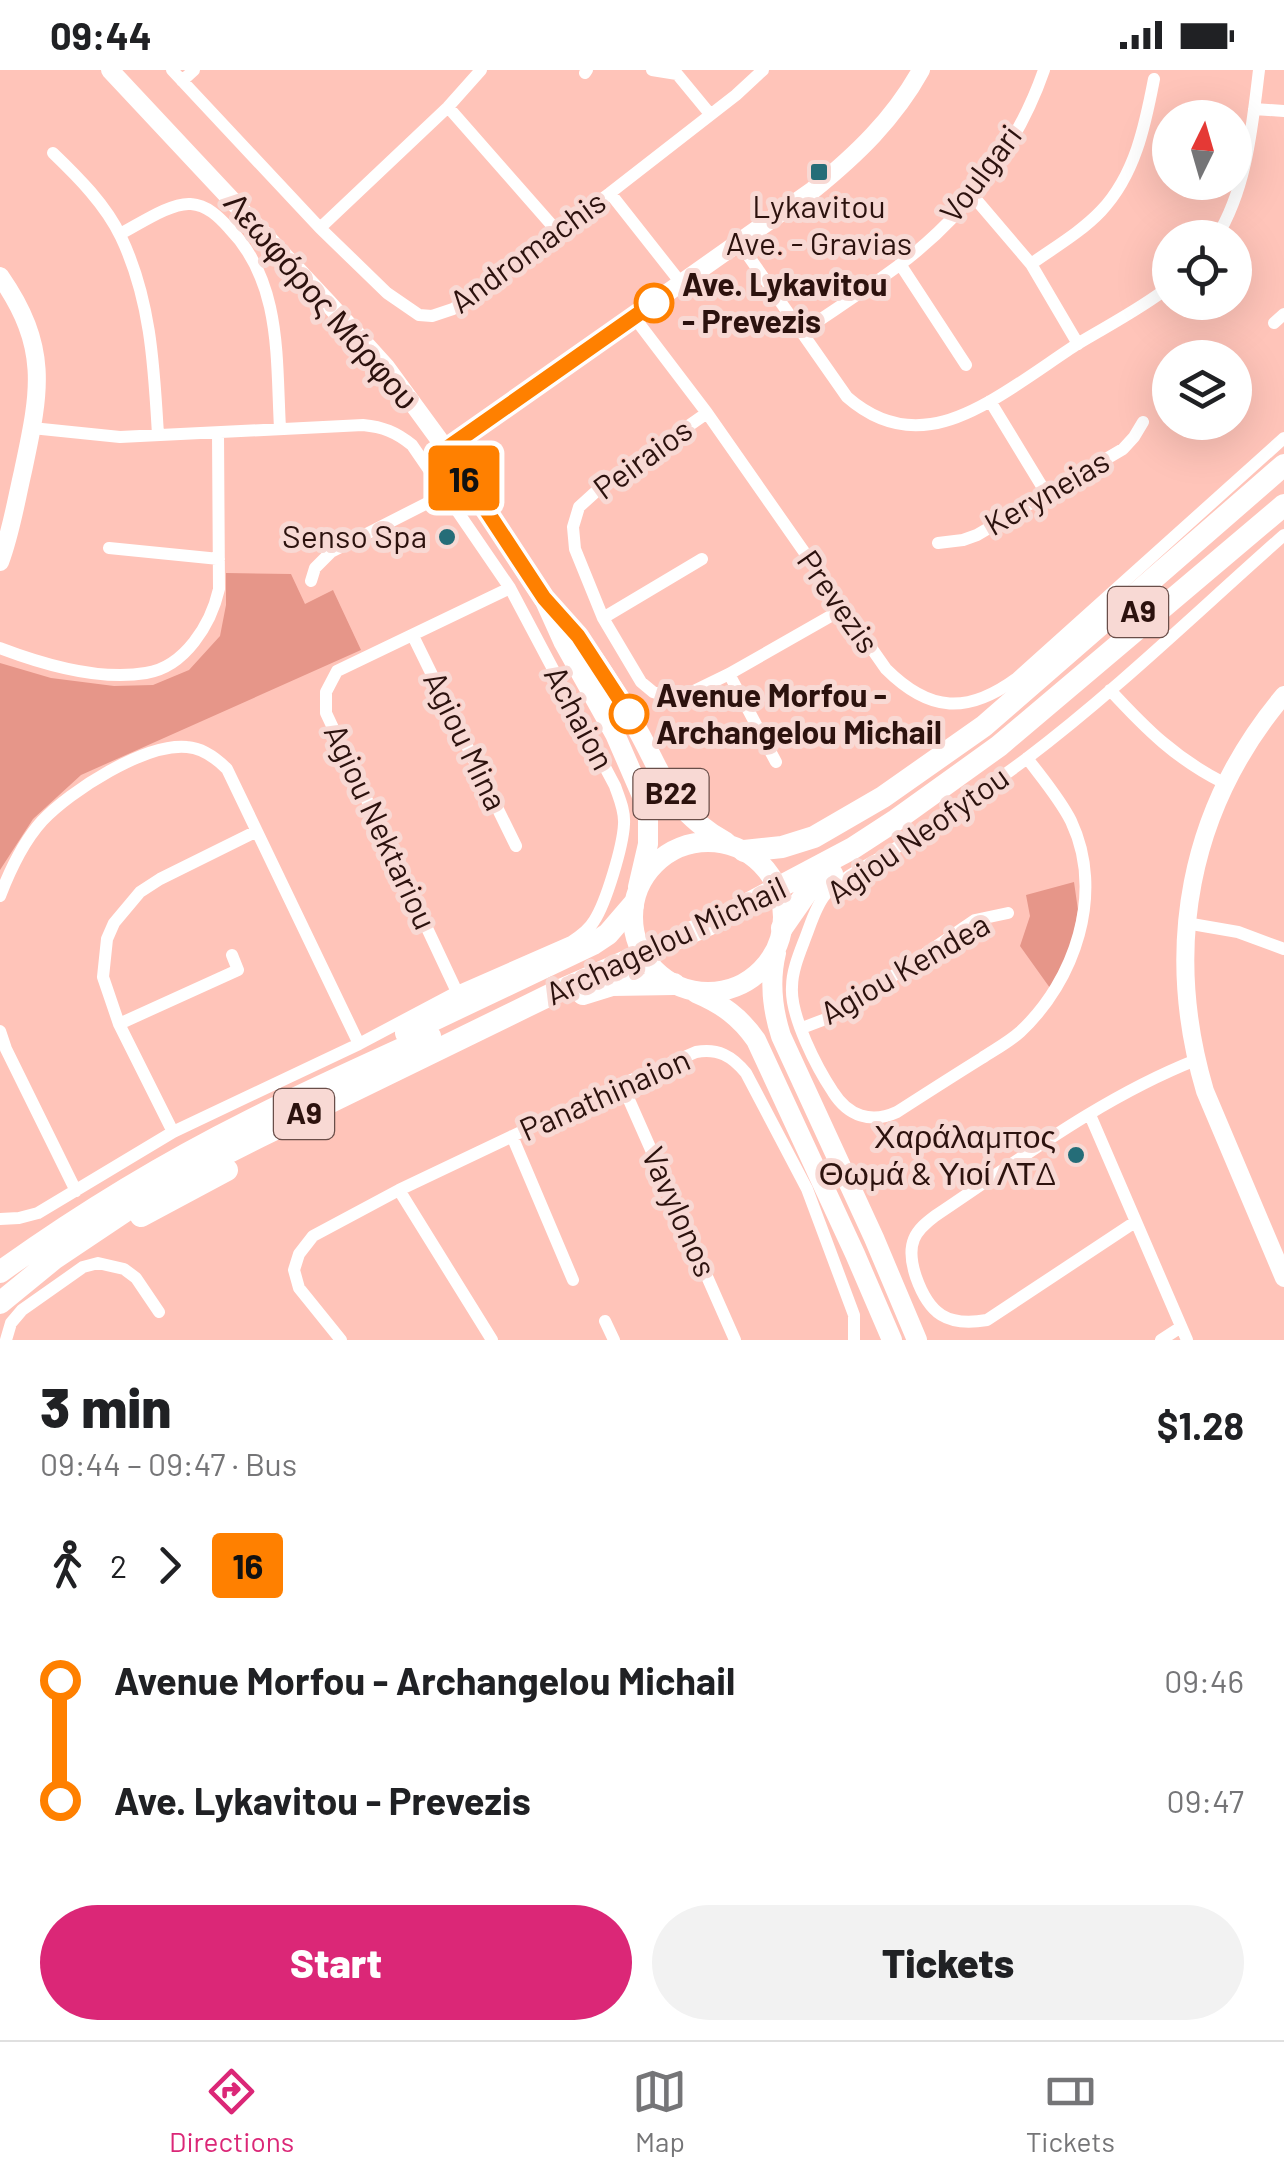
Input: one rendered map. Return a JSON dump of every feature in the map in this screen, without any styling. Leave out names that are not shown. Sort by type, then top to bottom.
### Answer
[{"type":"highway","points":[[738,848],[782,846],[814,838],[883,797],[984,726],[1284,465]]},
{"type":"highway","name":"Archagelou Michail","points":[[4,1269],[155,1172],[250,1120],[702,913],[843,837],[990,735],[1284,486]]},
{"type":"highway","name":"Archagelou Michail","points":[[1,1302],[55,1258],[164,1185],[558,991],[708,925],[853,848],[999,746],[1284,505]]},
{"type":"highway","points":[[780,937],[793,910],[811,888],[1008,755],[1284,523]]},
{"type":"highway","points":[[4,1269],[29,1242],[149,1161],[244,1109],[593,944],[608,934],[636,896]]},
{"type":"highway","points":[[1,1302],[115,1230],[266,1149],[564,1002],[612,985],[680,986]]},
{"type":"main road","name":"Λεωφόρος Μόρφου","points":[[110,70],[386,368],[446,449],[544,598],[578,636],[634,723],[664,783],[682,809],[706,830],[738,848]]},
{"type":"main road","points":[[446,449],[740,244],[846,164],[882,128],[921,70]]},
{"type":"main road","points":[[0,276],[22,312],[35,350],[38,394],[0,562]]},
{"type":"main road","name":"Λεωφόρος Μόρφου","points":[[544,598],[615,734],[642,796],[648,819],[648,844],[636,896]]},
{"type":"main road","points":[[1284,694],[1246,745],[1224,784],[1198,855],[1186,923],[1186,986],[1196,1060],[1216,1119],[1284,1278]]},
{"type":"main road","name":"B22","points":[[892,1340],[756,1040],[720,1004],[680,986],[648,964],[633,933],[636,896],[650,868],[688,844],[710,842],[738,848],[767,870],[774,882],[780,899],[780,937],[770,979],[781,1036],[918,1340]]},
{"type":"main road","points":[[680,986],[704,992],[740,985],[768,962],[780,937]]},
{"type":"street","points":[[177,75],[194,70]]},
{"type":"street","points":[[320,228],[448,107],[481,70]]},
{"type":"street","points":[[652,70],[677,74],[710,114]]},
{"type":"street","name":"Andromachis","points":[[177,75],[386,294],[419,315],[432,316],[453,309],[610,193],[764,70]]},
{"type":"street","name":"Voulgari","points":[[802,332],[900,264],[973,196],[1015,134],[1044,70]]},
{"type":"street","points":[[1225,220],[1236,200],[1244,167],[1258,70]]},
{"type":"street","points":[[1031,264],[1077,232],[1121,184],[1141,137],[1154,79]]},
{"type":"street","points":[[448,107],[557,231]]},
{"type":"street","points":[[1254,109],[1284,111]]},
{"type":"street","points":[[52,153],[76,175],[120,234],[140,287],[152,341],[158,436]]},
{"type":"street","points":[[610,193],[681,283]]},
{"type":"street","points":[[973,196],[1031,264],[1078,344]]},
{"type":"street","points":[[120,234],[172,207],[190,203],[204,207],[235,234],[256,264],[270,299],[280,428]]},
{"type":"street","points":[[740,244],[847,397],[876,418],[914,426],[954,418],[990,401],[1152,297]]},
{"type":"street","points":[[900,264],[966,365]]},
{"type":"street","name":"Prevezis","points":[[634,318],[707,412],[886,668],[912,691],[943,703],[974,702],[1018,678],[1284,438]]},
{"type":"street","points":[[990,401],[1046,493]]},
{"type":"street","name":"Peiraios","points":[[707,412],[601,487],[579,507],[573,526],[575,550],[603,618],[641,682],[653,692],[676,697],[729,674],[842,609]]},
{"type":"street","name":"Keryneias","points":[[938,543],[977,535],[1123,450],[1143,422]]},
{"type":"street","name":"Achaion","points":[[0,1219],[38,1213],[172,1132],[582,935],[594,921],[605,895],[622,841],[624,821],[614,786],[510,588],[412,445],[400,436],[384,427],[363,424],[120,437],[32,428]]},
{"type":"street","points":[[0,648],[32,660],[108,674],[148,673],[175,660],[205,627],[219,589],[218,433]]},
{"type":"street","points":[[310,581],[315,568],[331,552],[445,494]]},
{"type":"street","name":"Agiou Neofytou","points":[[1027,758],[1072,825],[1084,877],[1084,906],[1071,961],[1050,1000],[1017,1035],[897,1112],[880,1118],[852,1113],[825,1080],[792,1001],[792,981],[826,894],[1027,758],[1110,690],[1284,535]]},
{"type":"street","points":[[109,548],[220,560]]},
{"type":"street","points":[[603,618],[702,559]]},
{"type":"street","name":"Agiou Nektariou","points":[[457,992],[326,713],[326,692],[338,672],[510,588]]},
{"type":"street","name":"Agiou Mina","points":[[413,636],[516,846]]},
{"type":"street","points":[[729,674],[776,762]]},
{"type":"street","points":[[1110,690],[1160,742],[1224,784]]},
{"type":"street","points":[[0,896],[9,871],[41,822],[91,781],[172,747],[188,747],[216,758],[227,770],[359,1044]]},
{"type":"street","points":[[172,1132],[119,1024],[103,977],[107,940],[114,923],[140,892],[255,832]]},
{"type":"street","name":"Agiou Kendea","points":[[802,1028],[849,1006],[976,920],[1008,913]]},
{"type":"street","points":[[1186,923],[1238,932],[1284,948]]},
{"type":"street","points":[[119,1024],[238,970],[232,955]]},
{"type":"street","points":[[0,1031],[76,1191]]},
{"type":"street","name":"Panathinaion","points":[[341,1340],[299,1288],[294,1270],[299,1254],[313,1236],[399,1190],[622,1084],[708,1050],[735,1059],[746,1072],[807,1188],[854,1314],[854,1340]]},
{"type":"street","points":[[1135,1222],[987,1320],[957,1322],[930,1307],[911,1254],[915,1235],[924,1224],[1090,1115],[1150,1079],[1196,1060]]},
{"type":"street","name":"Vavylonos","points":[[622,1084],[735,1340]]},
{"type":"street","points":[[1090,1115],[1184,1334],[1161,1340]]},
{"type":"street","points":[[512,1136],[573,1280]]},
{"type":"street","points":[[399,1190],[492,1340]]},
{"type":"street","points":[[6,1340],[11,1323],[22,1310],[83,1267],[98,1264],[124,1268],[136,1278],[158,1312]]},
{"type":"street","points":[[605,1321],[614,1340]]},
{"type":"shaded area","points":[[226,573],[291,574],[305,604],[333,590],[361,650],[81,775],[33,819],[0,870],[0,663],[51,678],[114,686],[153,685],[189,670],[220,636],[226,605]]},
{"type":"shaded area","points":[[1074,882],[1078,910],[1070,955],[1050,988],[1020,946],[1030,916],[1026,895]]},
{"type":"bus line","name":"16","points":[[629,714],[578,636],[544,598],[446,449],[654,303]]},
{"type":"place","name":"Lykavitou Ave. - Gravias","points":[[819,172]]},
{"type":"place","name":"Ave. Lykavitou - Prevezis","points":[[654,303]]},
{"type":"place","name":"Senso Spa","points":[[447,537]]},
{"type":"place","name":"Avenue Morfou - Archangelou Michail","points":[[629,714]]},
{"type":"place","name":"Χαράλαμπος Θωμά & Υιοί ΛΤΔ","points":[[1076,1155]]}]
